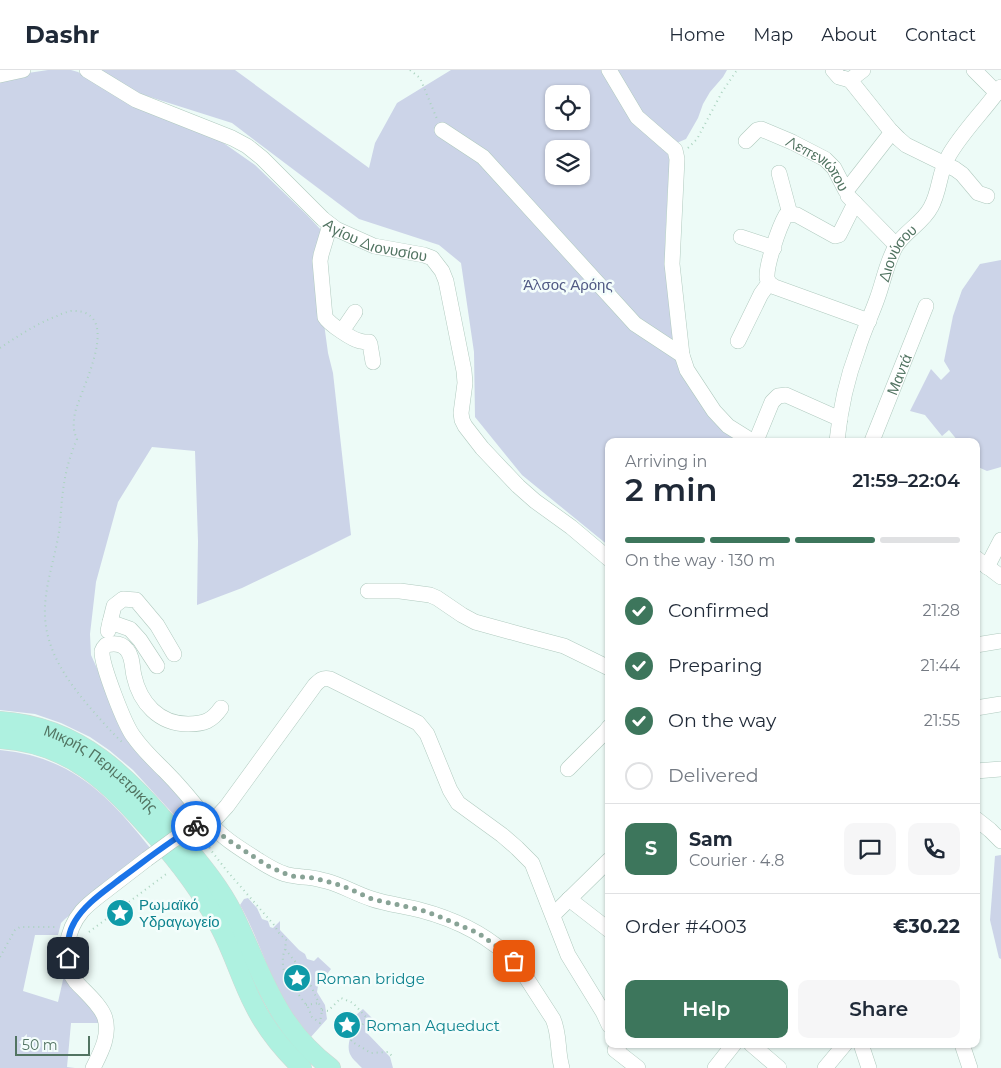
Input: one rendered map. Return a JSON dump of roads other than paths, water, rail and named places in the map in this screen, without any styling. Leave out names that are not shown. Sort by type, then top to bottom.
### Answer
[{"type":"main road","name":"Μικρής Περιμετρικής","points":[[0,721],[38,727],[80,745],[123,776],[147,800],[205,869],[220,890],[233,913],[269,993],[284,1018],[307,1048],[331,1068]]},
{"type":"main road","name":"Μικρής Περιμετρικής","points":[[0,739],[18,740],[42,746],[67,757],[106,783],[121,797],[179,864],[203,896],[218,923],[259,1014],[286,1053],[302,1068]]},
{"type":"street","points":[[0,75],[23,70]]},
{"type":"street","name":"Αγίου Διονυσίου","points":[[87,70],[136,100],[248,146],[330,225],[342,232],[374,246],[432,258],[446,281],[463,363],[465,383],[461,416],[468,430],[495,463],[518,486],[605,556]]},
{"type":"street","points":[[609,70],[637,118],[675,150],[677,159],[672,264],[682,356],[687,370],[714,411],[728,426],[747,438]]},
{"type":"street","points":[[833,70],[839,78],[850,80],[892,132],[906,145],[959,172],[978,194],[987,196]]},
{"type":"street","points":[[850,80],[863,70]]},
{"type":"street","points":[[974,70],[999,90]]},
{"type":"street","name":"Διονύσου","points":[[837,438],[854,360],[896,245],[930,210],[937,194],[944,164],[950,152],[999,90]]},
{"type":"street","name":"Λεπενιώτου","points":[[746,140],[757,130],[762,129],[813,152],[825,159],[834,168],[850,197],[892,132]]},
{"type":"street","points":[[442,130],[483,156],[635,324],[682,356]]},
{"type":"street","points":[[779,174],[790,214]]},
{"type":"street","points":[[850,197],[839,235],[837,236],[797,214],[786,215],[774,248],[767,278],[769,283],[775,287],[869,321]]},
{"type":"street","points":[[850,197],[896,245]]},
{"type":"street","points":[[330,225],[320,261],[325,317],[331,324],[359,341],[369,342],[373,362]]},
{"type":"street","points":[[740,237],[774,248]]},
{"type":"street","points":[[738,341],[761,294],[769,283]]},
{"type":"street","name":"Μαντά","points":[[873,438],[926,306]]},
{"type":"street","points":[[342,331],[355,312]]},
{"type":"street","points":[[757,438],[772,402],[778,396],[786,395],[840,419]]},
{"type":"street","points":[[1001,540],[982,563],[1001,577]]},
{"type":"street","points":[[368,591],[430,595],[462,616],[475,622],[564,646],[605,666]]},
{"type":"street","points":[[174,654],[157,624],[136,600],[123,599],[114,606],[106,645],[102,652],[106,672],[124,718],[140,746],[180,787],[202,823],[268,866],[291,876],[313,878],[343,886],[372,899],[433,914],[478,933],[514,961],[554,1019],[562,1068]]},
{"type":"street","points":[[110,622],[130,629],[140,640],[157,666]]},
{"type":"street","points":[[980,644],[1001,641]]},
{"type":"street","points":[[106,645],[117,644],[127,649],[139,692],[149,707],[164,719],[180,724],[198,724],[210,720],[221,708]]},
{"type":"street","points":[[93,1068],[105,1041],[106,1022],[101,1010],[75,981],[70,970],[67,951],[72,926],[91,902],[147,859],[173,840],[202,823],[217,817],[315,685],[327,678],[412,719],[422,726],[429,737],[456,800],[462,807],[506,838],[532,863],[568,955],[605,1016]]},
{"type":"street","points":[[980,707],[1001,704]]},
{"type":"street","points":[[568,769],[605,732]]},
{"type":"street","points":[[980,771],[1001,769]]},
{"type":"street","points":[[980,822],[1001,841]]},
{"type":"street","points":[[553,916],[605,864]]},
{"type":"street","points":[[569,899],[605,927]]},
{"type":"street","points":[[617,1048],[617,1068]]},
{"type":"street","points":[[619,1048],[638,1068]]},
{"type":"street","points":[[714,1068],[731,1048]]},
{"type":"street","points":[[756,1048],[778,1068]]},
{"type":"street","points":[[825,1068],[842,1048]]},
{"type":"street","points":[[862,1048],[869,1068]]},
{"type":"street","points":[[963,1048],[970,1068]]},
{"type":"place","name":"Ρωμαϊκό Υδραγωγείο","points":[[120,913]]},
{"type":"place","name":"Roman bridge","points":[[297,978]]},
{"type":"place","name":"Roman Aqueduct","points":[[347,1025]]},
{"type":"park label","name":"Άλσος Αρόης","points":[[568,284]]}]
